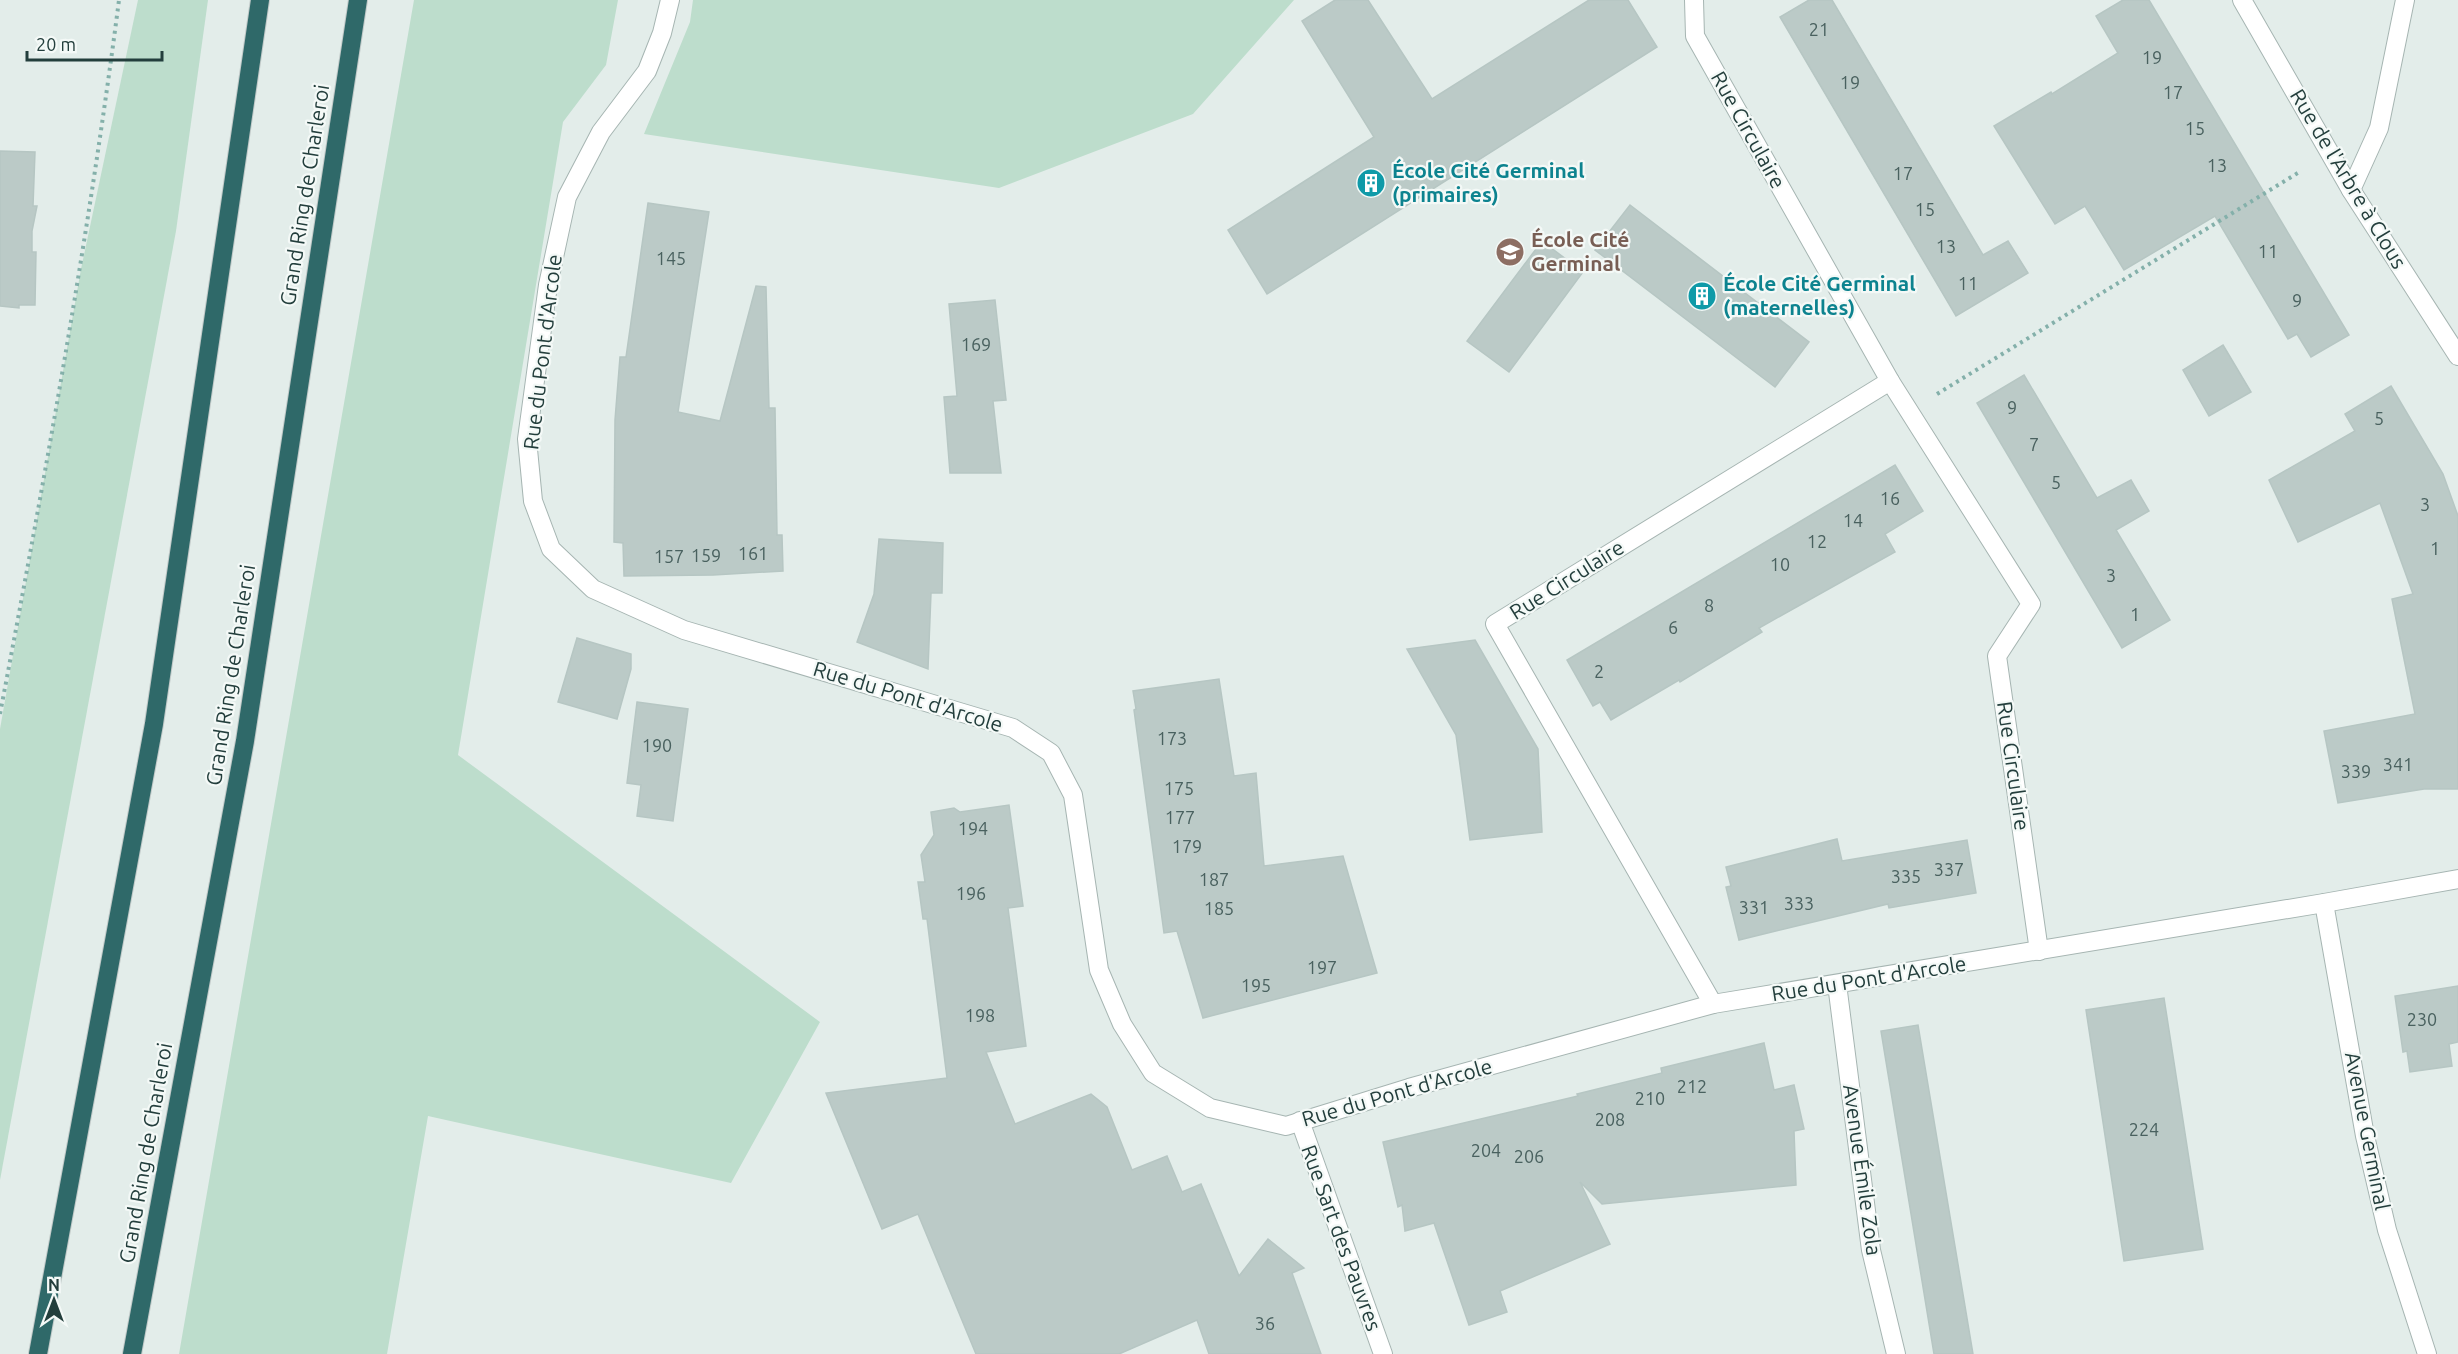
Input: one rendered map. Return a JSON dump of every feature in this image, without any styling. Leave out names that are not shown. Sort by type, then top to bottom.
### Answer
[{"type":"highway","points":[[38,1354],[154,724],[260,0]]},
{"type":"highway","name":"Grand Ring de Charleroi","points":[[132,1354],[245,741],[358,0]]},
{"type":"street","name":"Rue du Pont d'Arcole","points":[[670,0],[662,33],[647,71],[601,132],[567,196],[548,285],[527,439],[533,501],[551,549],[593,589],[684,630],[1013,728],[1050,753],[1072,795],[1099,970],[1122,1024],[1154,1073],[1210,1108],[1286,1126],[1409,1088],[1713,1005],[2458,879]]},
{"type":"street","name":"Rue Circulaire","points":[[1694,0],[1695,36],[1890,381],[2031,604],[1997,656],[2039,951]]},
{"type":"street","name":"Rue de l'Arbre à Clous","points":[[2242,0],[2351,190],[2458,356]]},
{"type":"street","points":[[2351,190],[2379,128],[2405,0]]},
{"type":"street","name":"Rue Circulaire","points":[[1713,1005],[1495,624],[1890,381]]},
{"type":"street","name":"Avenue Germinal","points":[[2324,903],[2366,1136],[2382,1209],[2427,1354]]},
{"type":"street","name":"Avenue Émile Zola","points":[[1837,984],[1871,1250],[1896,1354]]},
{"type":"street","name":"Rue Sart des Pauvres","points":[[1300,1121],[1383,1354]]},
{"type":"path","points":[[0,714],[45,475],[86,233],[118,0]]},
{"type":"path","points":[[1909,411],[2330,153]]},
{"type":"green space","points":[[138,0],[208,0],[176,231],[0,1180],[0,729],[81,269]]},
{"type":"green space","points":[[414,0],[618,0],[606,65],[563,122],[458,755],[820,1022],[731,1183],[428,1116],[387,1354],[179,1354]]},
{"type":"green space","points":[[693,0],[1294,0],[1193,114],[999,188],[644,134],[690,22]]},
{"type":"building","name":"École Cité Germinal (primaires)","points":[[1335,0],[1368,0],[1432,99],[1589,0],[1628,0],[1657,47],[1267,294],[1228,230],[1374,137],[1302,21]]},
{"type":"building","points":[[1809,0],[1832,0],[1983,255],[2008,241],[2028,273],[1956,316],[1780,17]]},
{"type":"building","points":[[2123,0],[2149,0],[2349,335],[2311,357],[2297,334],[2288,339],[2215,216],[2124,270],[2085,206],[2055,224],[1994,126],[2051,92],[2052,94],[2118,53],[2096,16]]},
{"type":"building","points":[[0,151],[35,152],[33,206],[37,206],[32,231],[32,252],[36,252],[35,305],[19,305],[19,308],[0,306]]},
{"type":"building","points":[[648,203],[709,212],[678,412],[720,421],[756,286],[766,287],[769,408],[775,408],[777,535],[782,535],[783,571],[624,576],[623,543],[614,542],[615,420],[620,357],[626,357]]},
{"type":"building","name":"École Cité Germinal (maternelles)","points":[[1630,205],[1809,342],[1775,387],[1595,250]]},
{"type":"building","points":[[1542,241],[1583,272],[1509,372],[1467,341]]},
{"type":"building","points":[[995,300],[1006,400],[993,401],[1001,473],[950,473],[944,397],[957,396],[949,304]]},
{"type":"building","points":[[2223,345],[2251,392],[2209,416],[2183,370]]},
{"type":"building","points":[[2024,375],[2097,498],[2131,480],[2149,511],[2116,530],[2170,620],[2122,648],[1977,403]]},
{"type":"building","points":[[2391,386],[2443,474],[2458,516],[2458,789],[2424,789],[2338,803],[2324,731],[2415,714],[2392,599],[2413,594],[2380,503],[2298,542],[2269,480],[2355,431],[2345,414]]},
{"type":"building","points":[[1895,465],[1923,511],[1885,534],[1895,552],[1759,628],[1762,632],[1680,682],[1679,680],[1611,720],[1600,702],[1593,706],[1567,660]]},
{"type":"building","points":[[879,539],[943,543],[942,593],[931,593],[928,669],[857,642],[874,594]]},
{"type":"building","points":[[577,638],[631,654],[631,669],[617,719],[558,702]]},
{"type":"building","points":[[1475,640],[1538,749],[1542,832],[1470,840],[1456,735],[1407,649]]},
{"type":"building","points":[[1219,679],[1234,776],[1256,773],[1264,866],[1343,856],[1377,973],[1203,1018],[1177,931],[1164,933],[1133,691]]},
{"type":"building","points":[[637,702],[688,709],[673,821],[637,816],[641,785],[627,783]]},
{"type":"building","points":[[1009,805],[1023,906],[1008,908],[1026,1046],[986,1052],[1015,1124],[1091,1094],[1107,1107],[1132,1170],[1167,1156],[1182,1192],[1201,1184],[1239,1276],[1268,1239],[1304,1268],[1292,1273],[1321,1354],[1209,1354],[1197,1320],[1119,1354],[976,1354],[918,1214],[882,1229],[826,1093],[947,1078],[927,919],[923,919],[918,882],[925,882],[921,855],[934,835],[931,812],[954,808],[960,812]]},
{"type":"building","points":[[1837,839],[1842,861],[1967,840],[1976,893],[1889,908],[1888,904],[1739,940],[1726,887],[1731,886],[1726,867]]},
{"type":"building","points":[[2458,986],[2458,1042],[2449,1044],[2452,1066],[2410,1072],[2407,1051],[2403,1052],[2395,996]]},
{"type":"building","points":[[2164,998],[2203,1249],[2124,1261],[2086,1010]]},
{"type":"building","points":[[1918,1025],[1973,1354],[1934,1354],[1881,1031]]},
{"type":"building","points":[[1764,1043],[1774,1090],[1794,1085],[1804,1129],[1794,1131],[1796,1185],[1602,1204],[1580,1182],[1610,1244],[1500,1291],[1507,1312],[1469,1325],[1434,1223],[1405,1231],[1402,1205],[1398,1207],[1383,1142],[1578,1096],[1577,1094],[1662,1073],[1661,1068]]},
{"type":"place","name":"École Cité Germinal (primaires)","points":[[1371,183]]},
{"type":"place","name":"École Cité Germinal","points":[[1510,252]]},
{"type":"place","name":"École Cité Germinal (maternelles)","points":[[1702,296]]}]
